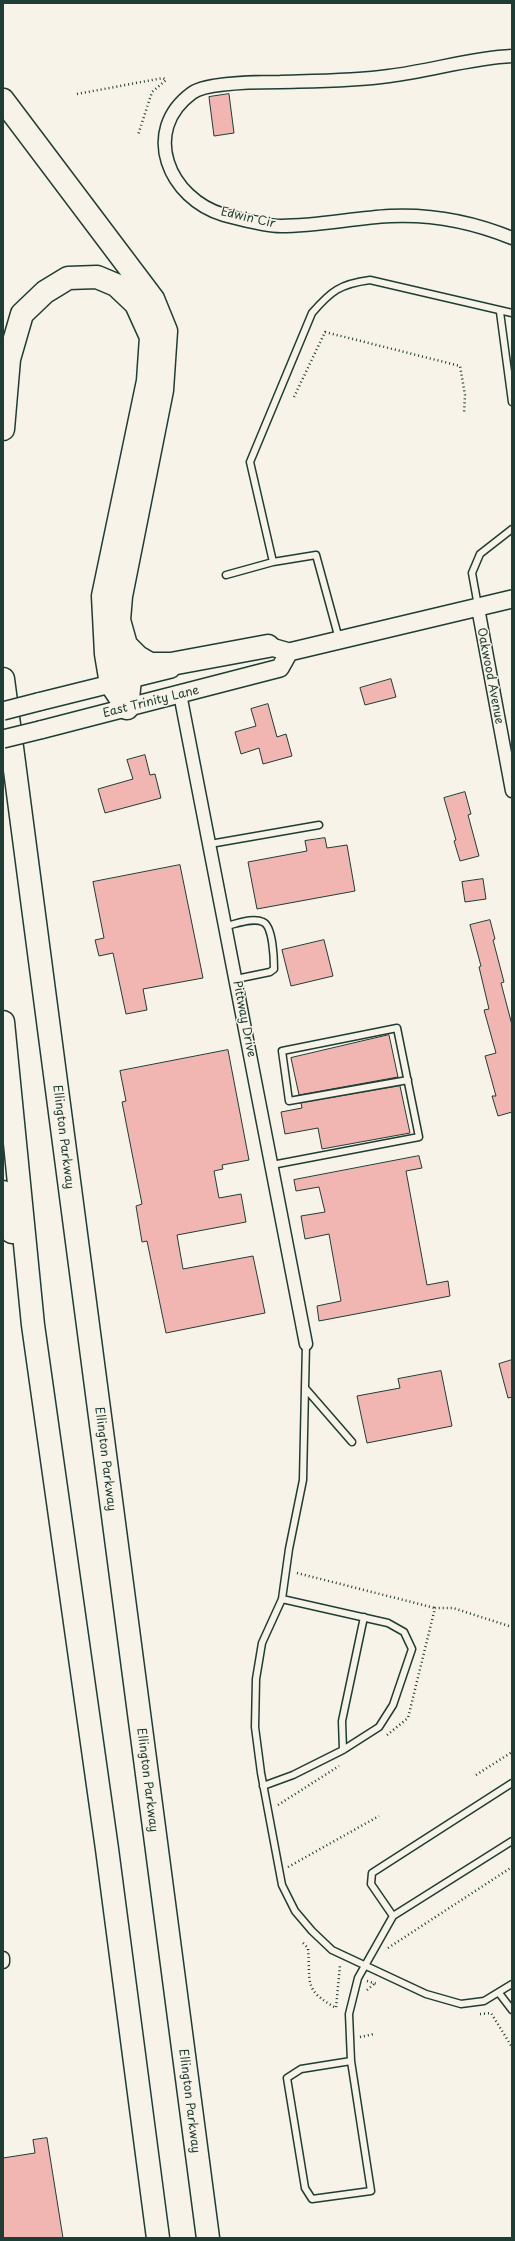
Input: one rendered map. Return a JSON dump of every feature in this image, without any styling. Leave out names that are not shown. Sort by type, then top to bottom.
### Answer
[{"type":"highway","points":[[3,100],[152,299],[166,330],[162,390],[121,596],[119,620],[126,645],[121,682]]},
{"type":"highway","points":[[3,429],[9,359],[22,314],[45,292],[68,278],[97,277],[116,285],[136,304],[151,337],[148,381],[103,596],[106,654],[121,682],[127,708]]},
{"type":"highway","points":[[126,645],[138,657],[150,664],[164,664],[268,646]]},
{"type":"highway","name":"Ellington Parkway","points":[[3,679],[208,2238]]},
{"type":"highway","points":[[3,1022],[33,1325],[108,1857],[158,2238]]},
{"type":"highway","points":[[3,1192],[33,1325]]},
{"type":"main road","points":[[3,711],[268,646],[289,652],[512,599]]},
{"type":"main road","name":"East Trinity Lane","points":[[3,739],[280,668],[289,652]]},
{"type":"street","name":"Edwin Cir","points":[[512,56],[487,57],[391,76],[340,81],[234,83],[194,92],[174,109],[164,132],[164,149],[173,177],[193,200],[222,214],[280,226],[391,216],[438,218],[484,227],[512,238]]},
{"type":"street","name":"Oakwood Avenue","points":[[478,608],[512,791]]},
{"type":"street","name":"Pittway Drive","points":[[180,694],[306,1344]]},
{"type":"lane","points":[[272,562],[250,462],[312,313],[328,294],[351,283],[370,280],[500,312],[512,313]]},
{"type":"lane","points":[[500,312],[512,402]]},
{"type":"lane","points":[[478,608],[472,573],[480,554],[512,529]]},
{"type":"lane","points":[[226,575],[272,562],[316,555],[340,641]]},
{"type":"lane","points":[[210,844],[319,825]]},
{"type":"lane","points":[[226,926],[250,921],[262,921],[268,926],[274,969],[270,972],[236,978]]},
{"type":"lane","points":[[272,1165],[419,1137],[398,1028],[282,1051],[289,1101],[408,1080]]},
{"type":"lane","points":[[306,1344],[303,1480],[289,1549],[282,1599],[262,1643],[256,1678],[255,1727],[263,1786],[282,1885],[295,1911],[312,1932],[332,1950],[426,1994],[461,2004],[484,2001],[512,1984]]},
{"type":"lane","points":[[305,1388],[352,1442]]},
{"type":"lane","points":[[263,1786],[292,1776],[343,1750],[379,1727],[393,1705],[412,1649],[404,1632],[388,1622],[282,1599]]},
{"type":"lane","points":[[343,1750],[342,1721],[364,1617]]},
{"type":"lane","points":[[393,1916],[371,1884],[372,1873],[512,1784]]},
{"type":"lane","points":[[351,2061],[301,2069],[287,2078],[305,2188],[312,2199],[371,2191],[351,2061],[349,2014],[358,1978],[373,1949],[393,1916],[512,1841]]},
{"type":"lane","points":[[499,1993],[512,2010]]},
{"type":"path","points":[[77,94],[163,78],[166,80],[152,92],[138,135]]},
{"type":"path","points":[[294,397],[325,332],[460,366],[465,395],[464,414]]},
{"type":"path","points":[[298,1573],[435,1608],[453,1608],[512,1627]]},
{"type":"path","points":[[380,1739],[400,1727],[408,1718],[435,1608]]},
{"type":"path","points":[[476,1775],[512,1752]]},
{"type":"path","points":[[274,1807],[340,1765]]},
{"type":"path","points":[[284,1869],[379,1816]]},
{"type":"path","points":[[373,1949],[386,1949],[512,1867]]},
{"type":"path","points":[[303,1943],[308,1948],[309,1982],[312,1988],[320,1999],[336,2008],[340,1965]]},
{"type":"path","points":[[363,1995],[368,1988],[374,1984],[378,1972]]},
{"type":"path","points":[[359,2032],[360,2037],[374,2034]]},
{"type":"building","points":[[229,94],[234,133],[214,136],[209,97]]},
{"type":"building","points":[[391,679],[396,697],[365,705],[360,688]]},
{"type":"building","points":[[268,704],[277,737],[286,734],[292,756],[263,764],[259,748],[241,754],[235,732],[256,726],[251,709]]},
{"type":"building","points":[[145,755],[150,775],[155,774],[161,798],[105,813],[98,789],[133,779],[127,760]]},
{"type":"building","points":[[465,792],[471,814],[468,815],[479,856],[460,861],[454,841],[456,840],[444,798]]},
{"type":"building","points":[[325,838],[327,848],[347,845],[355,891],[257,909],[248,862],[307,851],[305,841]]},
{"type":"building","points":[[180,865],[203,978],[143,989],[147,1010],[126,1014],[113,953],[99,956],[95,940],[104,938],[93,882]]},
{"type":"building","points":[[483,879],[486,899],[465,902],[462,882]]},
{"type":"building","points":[[490,920],[495,939],[493,940],[504,982],[501,983],[512,1025],[512,1112],[498,1116],[492,1096],[496,1096],[485,1056],[496,1053],[484,1010],[489,1009],[479,967],[481,966],[470,925]]},
{"type":"building","points":[[324,940],[333,976],[291,986],[282,950]]},
{"type":"building","points":[[389,1035],[398,1077],[299,1095],[291,1058]]},
{"type":"building","points":[[228,1050],[249,1160],[222,1165],[223,1169],[214,1171],[219,1198],[241,1194],[246,1222],[177,1235],[183,1269],[253,1256],[265,1313],[166,1333],[147,1241],[142,1242],[136,1206],[142,1204],[122,1102],[126,1101],[120,1071]]},
{"type":"building","points":[[400,1086],[410,1133],[322,1149],[318,1128],[285,1134],[281,1112],[302,1108],[301,1103]]},
{"type":"building","points":[[419,1156],[422,1168],[406,1171],[427,1285],[448,1281],[450,1296],[319,1321],[317,1306],[341,1301],[329,1234],[305,1239],[301,1216],[325,1212],[319,1187],[296,1191],[294,1180]]},
{"type":"building","points":[[512,1360],[512,1397],[508,1398],[499,1364]]},
{"type":"building","points":[[441,1371],[452,1426],[367,1443],[357,1396],[400,1388],[398,1379]]},
{"type":"building","points":[[47,2138],[63,2238],[3,2238],[3,2158],[35,2153],[33,2140]]}]
